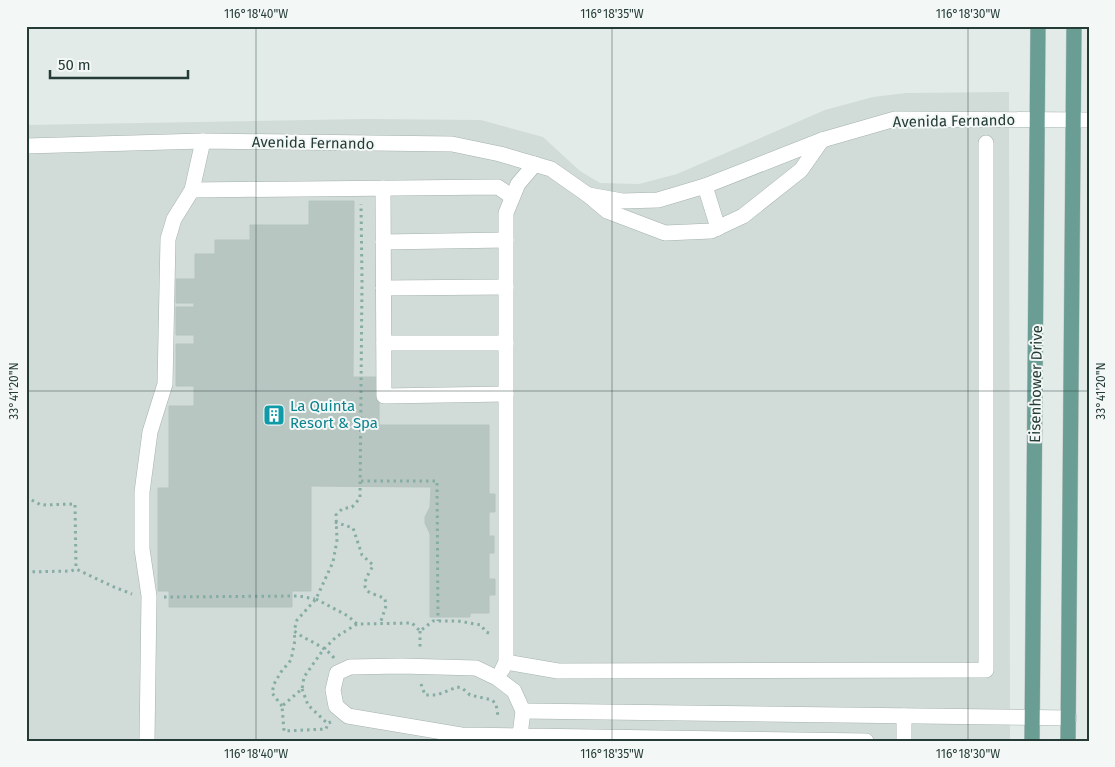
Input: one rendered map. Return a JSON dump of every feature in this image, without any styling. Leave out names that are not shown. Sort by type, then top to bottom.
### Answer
[{"type":"main road","name":"Eisenhower Drive","points":[[1032,741],[1038,26]]},
{"type":"main road","points":[[1068,741],[1074,26]]},
{"type":"street","name":"Avenida Fernando","points":[[588,195],[622,202],[658,200],[705,186],[822,140],[895,119],[1089,120]]},
{"type":"street","name":"Avenida Fernando","points":[[26,146],[203,142],[452,144],[500,154],[551,169],[607,211],[665,233],[711,231],[743,216],[801,170],[822,140]]},
{"type":"street","points":[[147,741],[149,596],[142,549],[142,492],[150,432],[166,384],[168,240],[174,219],[192,190],[203,142]]},
{"type":"street","points":[[506,662],[558,671],[986,670],[986,143]]},
{"type":"street","points":[[497,678],[506,662],[506,213],[518,184],[535,164]]},
{"type":"street","points":[[705,186],[718,228]]},
{"type":"street","points":[[192,190],[498,187],[512,197]]},
{"type":"street","points":[[383,188],[384,396],[506,394]]},
{"type":"street","points":[[383,242],[506,240]]},
{"type":"street","points":[[383,288],[506,287]]},
{"type":"street","points":[[384,343],[506,343]]},
{"type":"street","points":[[520,735],[523,711],[514,691],[497,678],[476,668],[350,667],[337,673],[333,690],[336,706],[348,716],[461,735],[866,741]]},
{"type":"street","points":[[523,711],[1069,718]]},
{"type":"street","points":[[904,716],[904,741]]},
{"type":"path","points":[[282,706],[272,693],[274,684],[291,660],[297,620],[316,599],[334,562],[336,515],[342,509],[352,507],[360,498],[361,188]]},
{"type":"path","points":[[361,481],[437,481],[438,621]]},
{"type":"path","points":[[26,497],[41,505],[75,504],[76,569]]},
{"type":"path","points":[[335,522],[353,528],[362,555],[373,565],[365,580],[365,586],[369,592],[378,594],[385,599],[386,606],[380,624]]},
{"type":"path","points":[[26,572],[71,571],[76,569],[114,588],[137,596]]},
{"type":"path","points":[[160,599],[164,597],[299,596],[316,599],[348,616],[357,624]]},
{"type":"path","points":[[294,631],[325,648],[344,670]]},
{"type":"path","points":[[420,631],[420,652]]},
{"type":"path","points":[[420,684],[425,695],[437,695],[457,687],[462,688],[470,695],[492,700],[496,704],[498,716]]},
{"type":"path","points":[[302,689],[308,705],[328,723]]},
{"type":"shaded area","name":"La Quinta Resort & Spa","points":[[1009,92],[1010,741],[26,741],[26,125],[365,119],[481,120],[543,137],[580,171],[600,183],[639,184],[677,174],[825,110],[873,97],[906,93]]},
{"type":"building","name":"La Quinta Resort & Spa","points":[[309,201],[354,201],[353,377],[379,377],[379,425],[489,425],[489,494],[495,494],[495,512],[489,512],[489,536],[494,536],[494,553],[489,553],[489,579],[495,579],[495,595],[489,595],[489,613],[470,613],[470,617],[430,617],[430,534],[425,523],[425,517],[430,507],[431,487],[311,486],[311,591],[292,591],[292,607],[169,607],[169,591],[158,591],[158,488],[169,488],[169,406],[194,406],[194,386],[176,386],[176,344],[194,344],[194,335],[176,335],[176,307],[194,307],[194,303],[176,303],[176,279],[195,279],[195,254],[215,254],[215,240],[250,240],[250,225],[309,225]]},
{"type":"place","name":"La Quinta Resort & Spa","points":[[274,415]]}]
